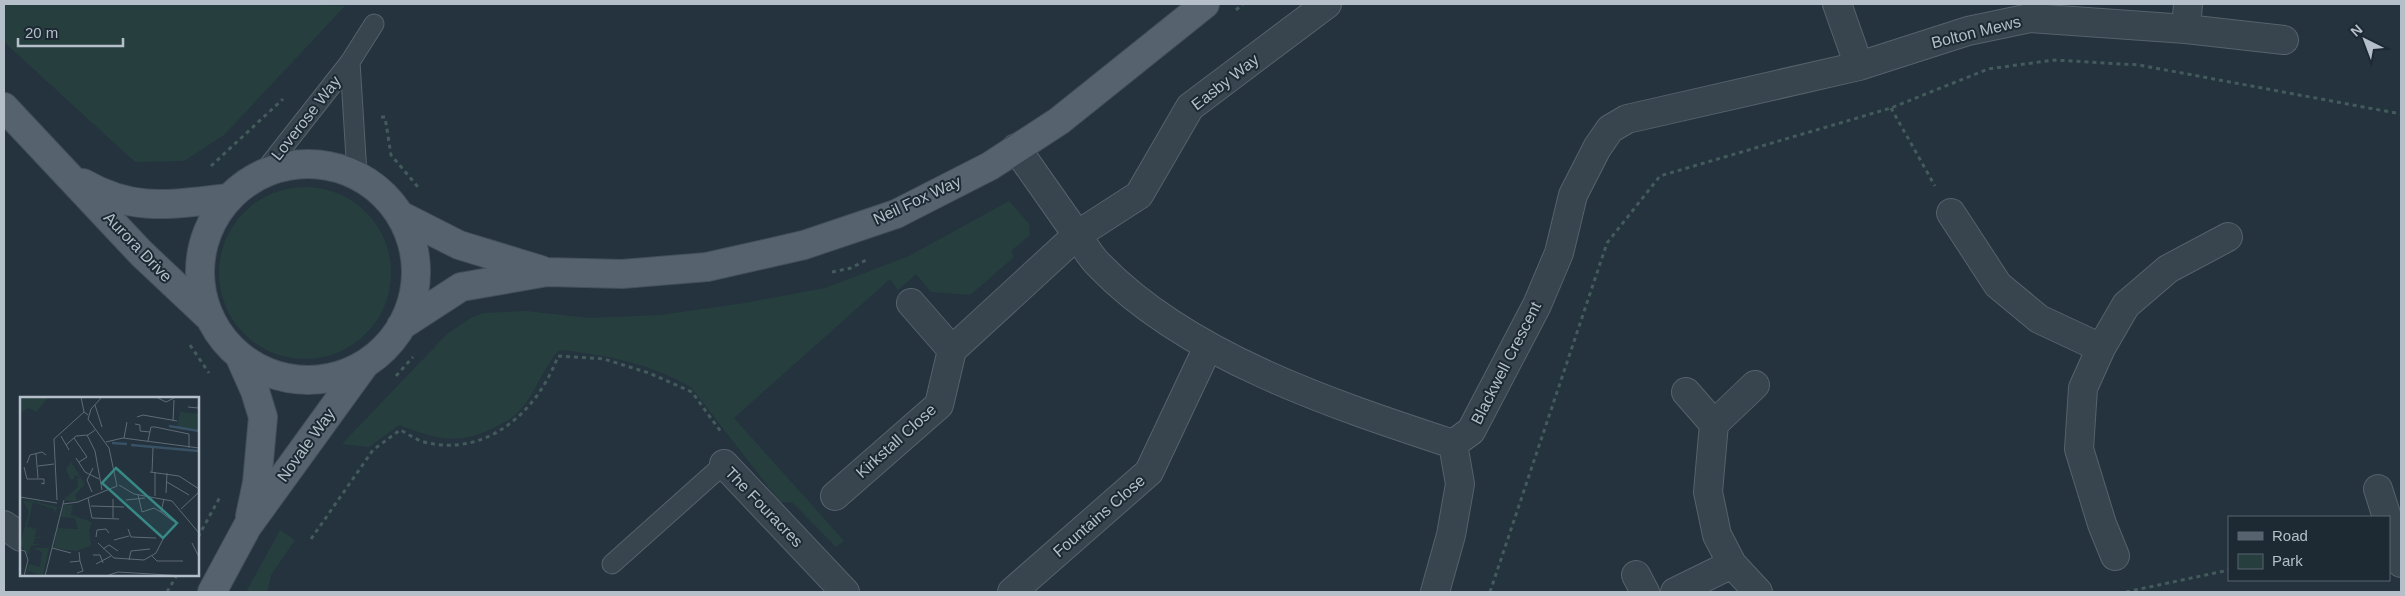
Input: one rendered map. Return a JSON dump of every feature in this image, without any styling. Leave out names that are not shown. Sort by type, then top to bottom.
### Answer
[{"type":"main road","name":"Neil Fox Way","points":[[401,326],[461,287],[548,272],[622,274],[706,267],[804,245],[896,214],[990,166],[1059,121],[1205,4]]},
{"type":"main road","name":"Aurora Drive","points":[[4,107],[141,253],[210,318]]},
{"type":"main road","points":[[307,163],[330,166],[357,174],[375,186],[402,216],[414,251],[416,276],[412,302],[401,326],[378,354],[365,364],[347,373],[311,380],[276,375],[257,368],[239,355],[218,331],[210,318],[203,293],[200,272],[203,245],[214,220],[229,198],[244,184],[262,174],[283,166],[307,163]]},
{"type":"main road","name":"Aurora Drive","points":[[68,174],[100,193],[132,203],[159,206],[229,198]]},
{"type":"main road","name":"Neil Fox Way","points":[[402,216],[459,245],[548,272]]},
{"type":"main road","name":"Novale Way","points":[[239,355],[255,390],[263,417],[257,484],[247,527]]},
{"type":"main road","name":"Novale Way","points":[[212,592],[247,527],[365,364]]},
{"type":"street","name":"Easby Way","points":[[1077,235],[1139,196],[1190,107],[1327,4]]},
{"type":"street","points":[[1837,4],[1859,66]]},
{"type":"street","name":"Bolton Mews","points":[[1859,66],[1968,31],[2030,18],[2187,16],[2284,40]]},
{"type":"street","name":"Blackwell Crescent","points":[[1453,444],[1471,431],[1537,305],[1559,254],[1573,195],[1597,148],[1610,128],[1628,119],[1859,66]]},
{"type":"street","points":[[1016,148],[1099,265],[1131,294],[1208,347],[1312,394],[1453,444],[1460,484],[1451,535],[1435,592]]},
{"type":"street","points":[[1950,213],[1998,285],[2039,319],[2101,348]]},
{"type":"street","points":[[911,303],[952,350],[1077,235]]},
{"type":"street","points":[[2115,556],[2102,524],[2079,449],[2083,388],[2101,348],[2126,304],[2168,268],[2228,237]]},
{"type":"street","name":"Fountains Close","points":[[1012,592],[1149,472],[1208,347]]},
{"type":"street","name":"Kirkstall Close","points":[[835,496],[938,405],[952,350]]},
{"type":"street","points":[[1755,385],[1714,424],[1708,492],[1717,535],[1732,564],[1758,592]]},
{"type":"street","points":[[1686,392],[1714,424]]},
{"type":"street","name":"The Fouracres","points":[[724,464],[845,592]]},
{"type":"street","points":[[2378,489],[2387,516]]},
{"type":"street","points":[[2390,524],[2401,563]]},
{"type":"street","points":[[4,526],[20,536]]},
{"type":"street","points":[[1675,592],[1732,564]]},
{"type":"lane","name":"Loverose Way","points":[[262,174],[350,62],[374,24]]},
{"type":"lane","name":"Loverose Way","points":[[350,62],[357,174]]},
{"type":"lane","name":"The Fouracres","points":[[612,564],[724,464]]},
{"type":"path","points":[[1490,592],[1607,243],[1660,176],[1891,108],[1988,69],[2054,60],[2139,65],[2401,114]]},
{"type":"path","points":[[210,167],[290,92]]},
{"type":"path","points":[[1891,108],[1950,213]]},
{"type":"path","points":[[385,117],[391,155],[422,190]]},
{"type":"path","points":[[391,382],[416,353]]},
{"type":"path","points":[[311,539],[373,450],[400,430],[423,442],[451,444],[471,443],[493,434],[519,418],[535,401],[551,376],[558,356],[604,359],[649,373],[692,392],[727,440],[724,464]]},
{"type":"path","points":[[199,535],[224,489]]},
{"type":"path","points":[[2126,592],[2228,570]]},
{"type":"path","points":[[167,592],[176,576]]},
{"type":"green space","points":[[4,4],[287,4],[345,6],[224,135],[184,161],[135,162],[4,42]]},
{"type":"green space","points":[[297,187],[313,187],[338,193],[346,197],[360,206],[372,218],[385,240],[391,273],[385,306],[372,328],[360,340],[338,353],[313,359],[297,359],[272,353],[264,349],[250,340],[238,328],[225,306],[219,281],[219,265],[225,240],[229,232],[238,218],[250,206],[272,193]]},
{"type":"green space","points":[[1009,201],[1029,224],[1030,235],[1012,250],[1013,258],[970,295],[931,292],[916,274],[898,290],[890,279],[734,418],[844,541],[836,547],[793,503],[780,502],[691,387],[644,366],[613,358],[562,350],[557,352],[520,410],[502,424],[478,434],[456,439],[445,438],[399,425],[369,447],[342,444],[447,334],[469,319],[483,313],[526,311],[589,318],[660,315],[745,303],[825,288],[909,256]]},
{"type":"green space","points":[[280,530],[295,540],[271,575],[267,592],[246,592]]}]
